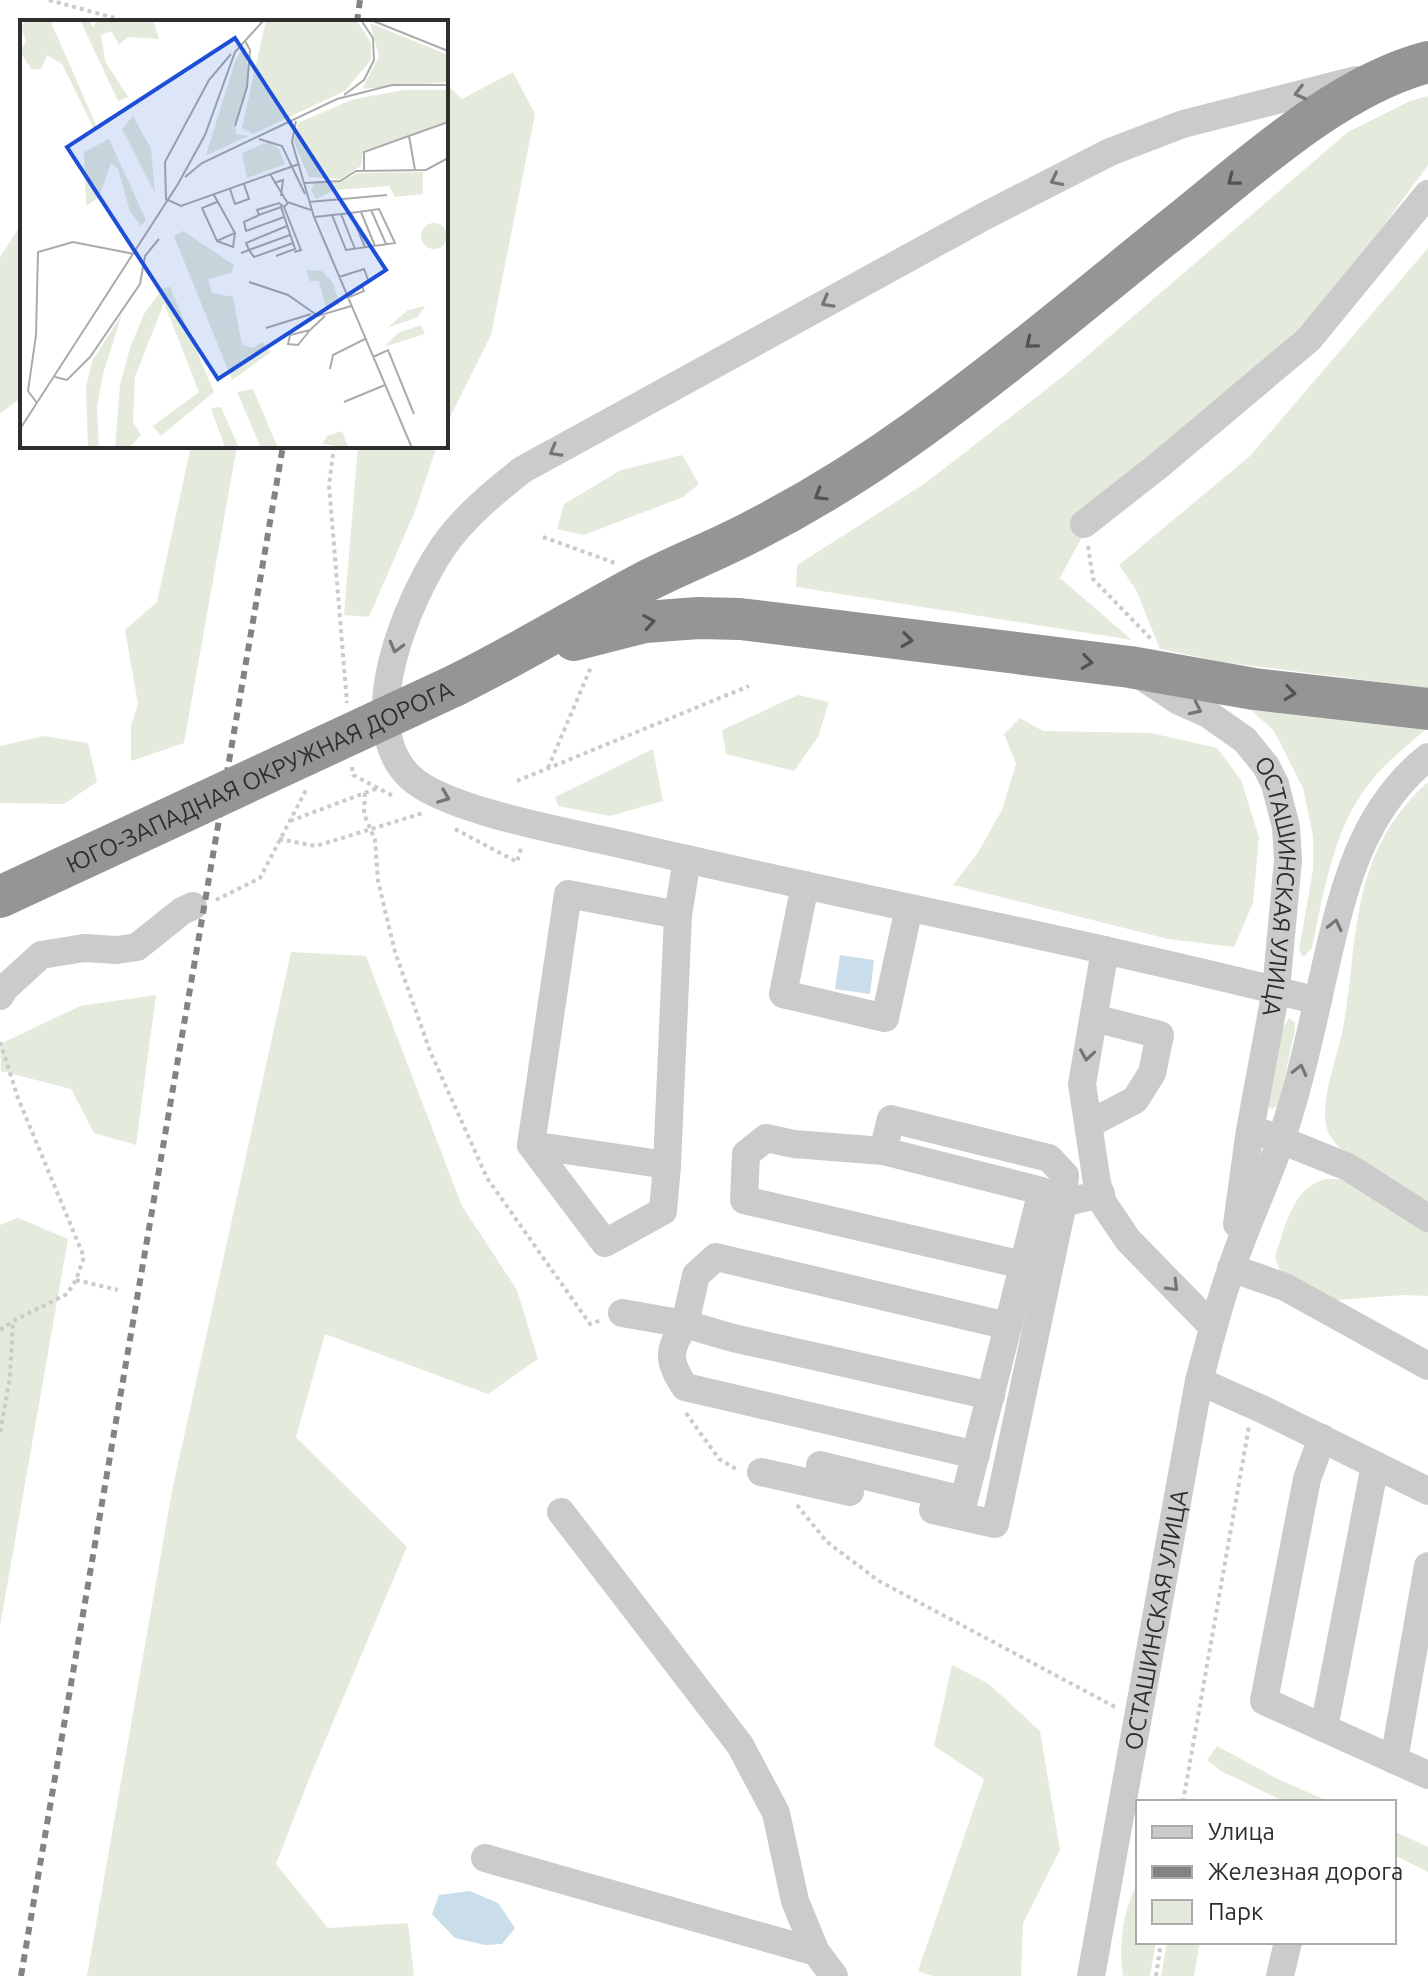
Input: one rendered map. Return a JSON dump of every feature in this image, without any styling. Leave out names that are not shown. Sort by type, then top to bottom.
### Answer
[{"type":"highway","points":[[519,654],[643,583],[813,499],[869,463],[1003,366],[1295,133],[1335,104],[1416,65]]},
{"type":"highway","points":[[519,654],[645,622],[740,619],[1145,658],[1254,689],[1428,709]]},
{"type":"highway","name":"ЮГО-ЗАПАДНАЯ ОКРУЖНАЯ ДОРОГА","points":[[0,897],[519,654]]},
{"type":"street","points":[[1318,1001],[1105,950],[687,859],[448,800],[409,777],[397,761],[387,729],[391,668],[412,602],[444,546],[491,494],[557,449],[983,217],[1110,152],[1183,124],[1416,65]]},
{"type":"street","points":[[1084,524],[1309,339],[1428,194]]},
{"type":"street","name":"ОСТАШИНСКАЯ УЛИЦА","points":[[1145,658],[1179,701],[1208,714],[1245,740],[1266,766],[1275,784],[1286,827],[1288,860],[1276,990],[1250,1130],[1231,1268]]},
{"type":"street","name":"ОСТАШИНСКАЯ УЛИЦА","points":[[1091,1976],[1127,1839],[1199,1381],[1213,1327],[1231,1268],[1282,1139],[1338,910],[1360,845],[1385,802],[1428,757]]},
{"type":"street","points":[[678,915],[568,894],[531,1145],[605,1243],[663,1211],[678,915],[687,859]]},
{"type":"street","points":[[805,885],[783,994],[885,1018],[909,908]]},
{"type":"street","points":[[2,985],[41,955],[84,948],[117,950],[137,947],[182,911],[204,904]]},
{"type":"street","points":[[1105,950],[1082,1084],[1101,1194],[1113,1220],[1128,1240],[1213,1327]]},
{"type":"street","points":[[1089,1124],[1135,1100],[1152,1073],[1160,1035],[1094,1018]]},
{"type":"street","points":[[761,1472],[995,1524],[1063,1203],[1065,1175],[1049,1158],[891,1119],[883,1151]]},
{"type":"street","points":[[1250,1130],[1282,1139],[1348,1167],[1428,1218]]},
{"type":"street","points":[[820,1465],[964,1500],[1042,1191],[883,1151],[794,1144],[766,1138],[746,1154],[744,1200],[1023,1265]]},
{"type":"street","points":[[531,1145],[667,1165]]},
{"type":"street","points":[[1063,1203],[1101,1194]]},
{"type":"street","points":[[976,1455],[685,1387],[673,1370],[671,1345],[685,1324],[696,1275],[716,1257],[1008,1326]]},
{"type":"street","points":[[1231,1268],[1285,1287],[1428,1366]]},
{"type":"street","points":[[622,1313],[685,1324],[733,1338],[991,1396]]},
{"type":"street","points":[[1199,1381],[1253,1404],[1428,1491]]},
{"type":"street","points":[[1322,1438],[1307,1479],[1264,1701],[1428,1775]]},
{"type":"street","points":[[1324,1728],[1375,1465]]},
{"type":"street","points":[[561,1512],[740,1745],[776,1813],[795,1901],[816,1952],[834,1976]]},
{"type":"street","points":[[1394,1760],[1428,1566]]},
{"type":"street","points":[[485,1858],[816,1952]]},
{"type":"street","points":[[1280,1976],[1288,1944]]},
{"type":"path","points":[[49,0],[122,20]]},
{"type":"path","points":[[334,448],[329,485],[348,716]]},
{"type":"path","points":[[1084,524],[1093,579],[1122,606],[1145,658]]},
{"type":"path","points":[[543,537],[629,568]]},
{"type":"path","points":[[548,768],[594,660]]},
{"type":"path","points":[[517,781],[749,686]]},
{"type":"path","points":[[204,904],[260,878],[309,785]]},
{"type":"path","points":[[288,822],[378,788]]},
{"type":"path","points":[[279,839],[316,846],[424,813]]},
{"type":"path","points":[[0,1042],[18,1098],[84,1257],[67,1294],[0,1330]]},
{"type":"path","points":[[76,1280],[118,1290]]},
{"type":"path","points":[[0,1434],[10,1376],[13,1321]]},
{"type":"path","points":[[1183,1800],[1253,1404]]},
{"type":"path","points":[[1156,1976],[1161,1944]]},
{"type":"green space","points":[[513,72],[535,114],[491,335],[448,421],[448,86],[462,99]]},
{"type":"green space","points":[[1428,96],[1428,165],[1365,251],[1331,313],[1292,334],[1284,359],[1091,520],[1060,578],[1132,640],[796,587],[797,565],[924,484],[1066,374],[1348,132],[1410,101]]},
{"type":"green space","points":[[20,226],[20,399],[0,414],[0,257]]},
{"type":"green space","points":[[1428,248],[1428,688],[1223,662],[1160,649],[1136,590],[1119,565],[1250,456]]},
{"type":"green space","points":[[191,448],[237,448],[184,743],[131,761],[131,726],[138,704],[125,630],[157,602]]},
{"type":"green space","points":[[358,448],[436,448],[415,511],[369,617],[344,615]]},
{"type":"green space","points":[[682,455],[699,484],[683,497],[584,535],[557,529],[564,504],[621,470]]},
{"type":"green space","points":[[798,695],[829,702],[818,737],[794,771],[726,754],[722,730]]},
{"type":"green space","points":[[1250,709],[1428,727],[1377,774],[1351,813],[1333,856],[1312,948],[1305,956],[1299,950],[1313,870],[1313,836],[1303,788],[1274,731]]},
{"type":"green space","points":[[1020,718],[1043,731],[1151,733],[1217,748],[1241,780],[1259,837],[1253,903],[1234,947],[1168,939],[953,885],[977,854],[1002,810],[1016,764],[1004,734]]},
{"type":"green space","points":[[44,736],[88,743],[97,782],[64,804],[0,803],[0,746]]},
{"type":"green space","points":[[653,749],[663,801],[610,816],[558,806],[555,797]]},
{"type":"green space","points":[[1428,782],[1428,1205],[1341,1149],[1326,1126],[1325,1105],[1345,1016],[1358,915],[1368,875],[1391,825]]},
{"type":"green space","points":[[291,952],[366,956],[462,1206],[517,1290],[538,1359],[488,1394],[325,1334],[296,1437],[407,1547],[276,1864],[328,1928],[408,1923],[414,1976],[87,1976],[172,1491]]},
{"type":"green space","points":[[156,995],[136,1145],[94,1133],[71,1089],[1,1071],[0,1044],[80,1006]]},
{"type":"green space","points":[[1289,1018],[1295,1023],[1295,1030],[1280,1097],[1277,1106],[1272,1109],[1268,1106],[1282,1030]]},
{"type":"green space","points":[[1325,1179],[1341,1179],[1428,1231],[1428,1296],[1324,1301],[1280,1270],[1275,1257],[1291,1211],[1304,1191]]},
{"type":"green space","points":[[18,1218],[68,1239],[0,1626],[0,1225]]},
{"type":"green space","points":[[952,1665],[989,1684],[1040,1731],[1060,1850],[1023,1923],[1021,1976],[933,1976],[918,1971],[984,1779],[934,1746]]},
{"type":"green space","points":[[1217,1746],[1325,1800],[1281,1800],[1221,1771],[1207,1760]]},
{"type":"green space","points":[[1396,1832],[1428,1847],[1428,1872],[1396,1856]]},
{"type":"green space","points":[[1136,1886],[1136,1944],[1156,1944],[1150,1976],[1123,1976],[1123,1928]]},
{"type":"green space","points":[[1167,1944],[1200,1944],[1194,1976],[1161,1976]]},
{"type":"water","points":[[840,955],[874,960],[870,994],[835,989]]},
{"type":"water","points":[[470,1891],[498,1903],[515,1928],[502,1944],[485,1945],[455,1938],[432,1914],[439,1895]]},
{"type":"railway","points":[[357,20],[360,0]]},
{"type":"railway","points":[[21,1976],[283,448]]}]
